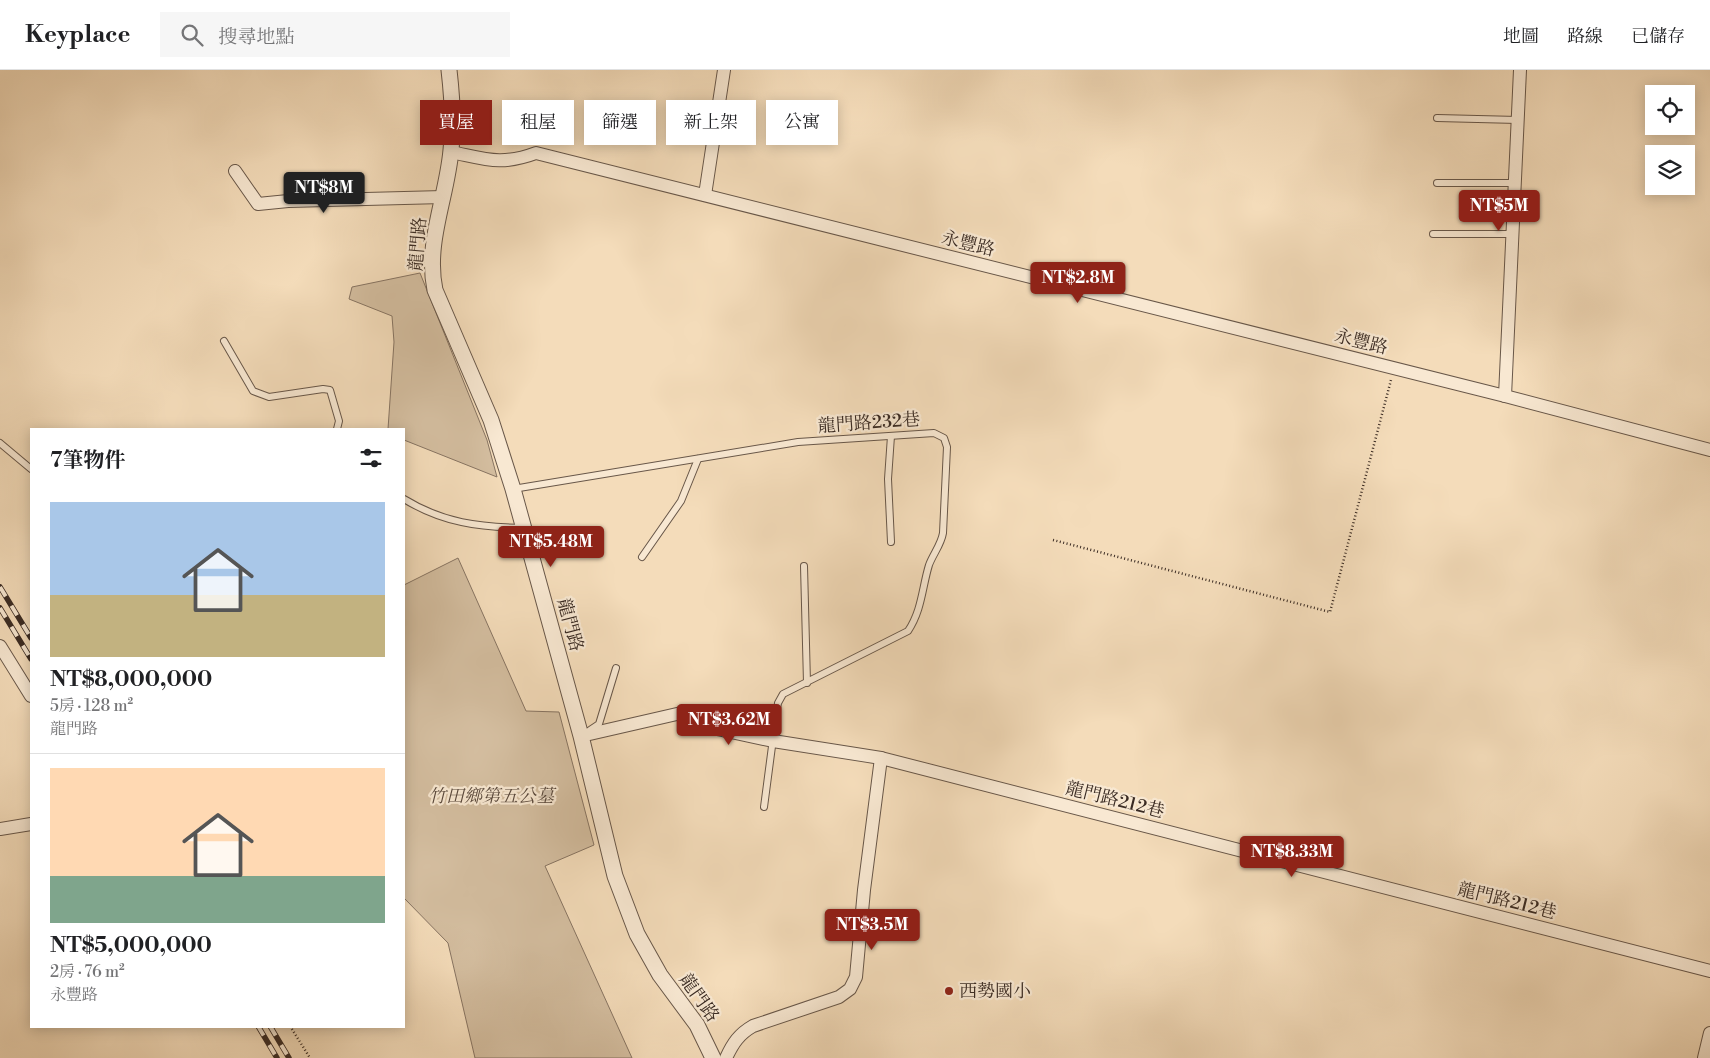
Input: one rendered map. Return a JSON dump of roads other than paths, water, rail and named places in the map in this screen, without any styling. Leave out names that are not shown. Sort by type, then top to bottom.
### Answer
[{"type":"street","name":"龍門路","points":[[449,70],[451,152],[431,272],[435,290],[491,420],[525,528],[581,736],[615,876],[638,934],[660,975],[697,1025],[712,1058]]},
{"type":"street","points":[[705,195],[724,70]]},
{"type":"street","points":[[1505,396],[1520,70]]},
{"type":"street","name":"永豐路","points":[[451,152],[497,162],[518,160],[536,153],[1505,396],[1710,450]]},
{"type":"street","points":[[235,171],[258,204],[288,201],[442,197]]},
{"type":"street","points":[[0,646],[30,694]]},
{"type":"street","name":"龍門路212巷","points":[[581,736],[690,712],[717,729],[773,741],[881,758],[1710,971]]},
{"type":"street","points":[[726,1058],[734,1042],[742,1033],[754,1026],[839,997],[850,989],[856,977],[864,890],[881,758]]},
{"type":"street","points":[[0,829],[30,824]]},
{"type":"street","points":[[1704,1058],[1710,1033]]},
{"type":"lane","points":[[1437,118],[1518,120]]},
{"type":"lane","points":[[1436,183],[1515,183]]},
{"type":"lane","points":[[1433,234],[1512,234]]},
{"type":"lane","points":[[224,341],[253,392],[269,397],[323,389],[330,390],[339,421],[337,428]]},
{"type":"lane","name":"龍門路232巷","points":[[513,489],[798,442],[934,433],[944,438],[947,448],[943,533],[941,542],[929,565],[918,617],[908,631],[783,694],[778,703],[773,741]]},
{"type":"lane","points":[[892,436],[888,478],[892,542]]},
{"type":"lane","points":[[0,443],[30,468]]},
{"type":"lane","points":[[642,557],[681,501],[698,459]]},
{"type":"lane","points":[[405,500],[427,513],[484,527],[525,528]]},
{"type":"lane","points":[[804,566],[806,683]]},
{"type":"lane","points":[[581,736],[599,724],[616,668]]},
{"type":"lane","points":[[764,808],[773,741]]},
{"type":"railway","points":[[0,587],[30,636]]},
{"type":"railway","points":[[0,608],[30,657]]},
{"type":"railway","points":[[259,1028],[277,1058]]},
{"type":"railway","points":[[271,1028],[289,1058]]},
{"type":"place","name":"西勢國小","points":[[949,991]]},
{"type":"park label","name":"竹田鄉第五公墓","points":[[491,796]]}]
